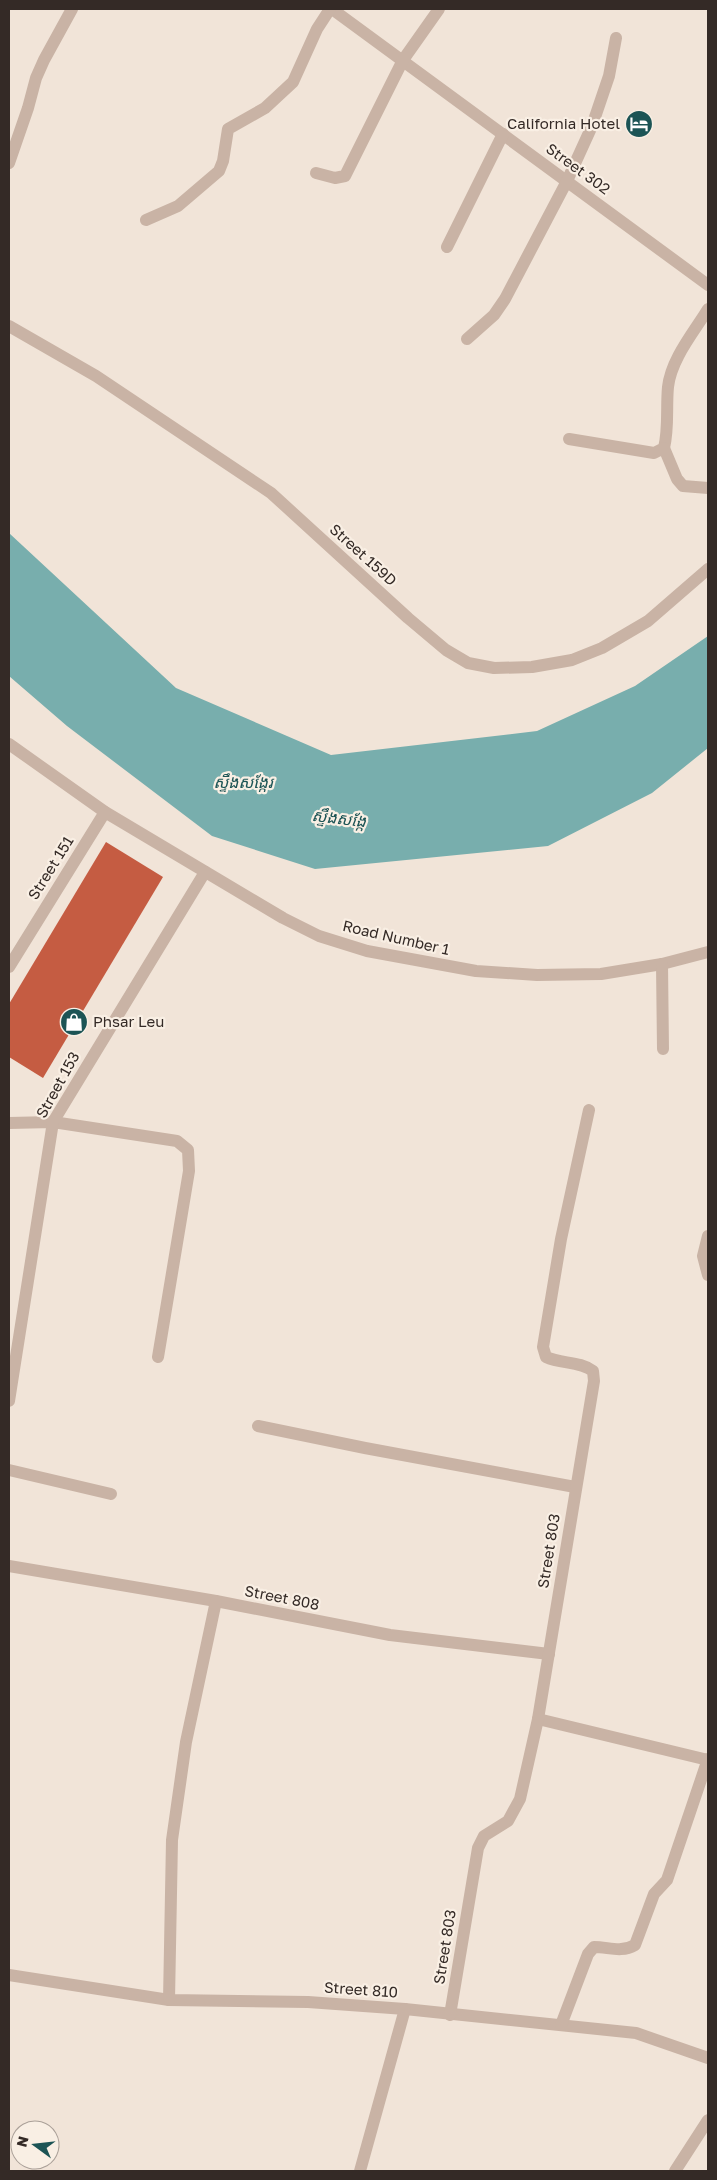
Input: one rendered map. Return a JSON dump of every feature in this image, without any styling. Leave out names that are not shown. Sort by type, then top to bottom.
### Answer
[{"type":"street","points":[[9,163],[40,69],[72,9]]},
{"type":"street","points":[[146,220],[178,206],[219,172],[223,161],[228,129],[265,108],[293,82],[317,29],[331,9]]},
{"type":"street","name":"Street 302","points":[[331,9],[708,285]]},
{"type":"street","points":[[316,173],[336,178],[345,176],[403,60],[439,9]]},
{"type":"street","points":[[467,339],[494,315],[505,299],[567,181],[592,126],[609,76],[616,38]]},
{"type":"street","points":[[447,247],[503,134]]},
{"type":"street","points":[[708,309],[675,363],[668,386],[668,434],[664,448],[677,479],[683,486],[708,488]]},
{"type":"street","name":"Street 159D","points":[[9,326],[96,376],[271,493],[446,650],[468,663],[494,668],[532,667],[572,660],[602,648],[648,621],[708,569]]},
{"type":"street","points":[[570,439],[654,453],[664,448]]},
{"type":"street","name":"Road Number 1","points":[[9,744],[105,812],[283,918],[319,936],[367,951],[422,963],[476,971],[537,975],[601,974],[662,964],[708,952]]},
{"type":"street","name":"Street 151","points":[[9,964],[105,812]]},
{"type":"street","name":"Street 153","points":[[9,1401],[53,1122],[205,872]]},
{"type":"street","points":[[662,964],[663,1049]]},
{"type":"street","name":"Street 803","points":[[450,2015],[478,1848],[484,1836],[508,1821],[520,1799],[538,1719],[594,1381],[593,1371],[587,1366],[555,1361],[546,1357],[543,1347],[561,1239],[589,1110]]},
{"type":"street","points":[[9,1123],[53,1122],[177,1141],[188,1150],[188,1171],[158,1357]]},
{"type":"street","points":[[708,1236],[703,1256],[708,1275]]},
{"type":"street","points":[[258,1426],[575,1487]]},
{"type":"street","points":[[9,1470],[111,1494]]},
{"type":"street","name":"Street 808","points":[[9,1566],[216,1601],[390,1635],[549,1654]]},
{"type":"street","points":[[168,2000],[172,1840],[186,1742],[216,1601]]},
{"type":"street","points":[[538,1719],[708,1759],[667,1880],[654,1894],[635,1945],[627,1950],[594,1946],[588,1954],[561,2025]]},
{"type":"street","name":"Street 810","points":[[9,1975],[168,2000],[308,2002],[405,2009],[636,2033],[708,2058]]},
{"type":"street","points":[[360,2171],[405,2009]]},
{"type":"street","points":[[675,2171],[708,2120]]},
{"type":"water","name":"ស្ទឹងសង្កែរ","points":[[9,533],[176,688],[331,755],[537,731],[635,686],[708,636],[708,748],[652,793],[548,846],[315,869],[212,836],[67,726],[9,676]]},
{"type":"building","points":[[106,842],[163,877],[43,1078],[9,1057],[9,1004]]},
{"type":"place","name":"California Hotel","points":[[639,124]]},
{"type":"place","name":"Phsar Leu","points":[[74,1022]]},
{"type":"water label","name":"ស្ទឹងសង្កែ","points":[[339,818]]}]
